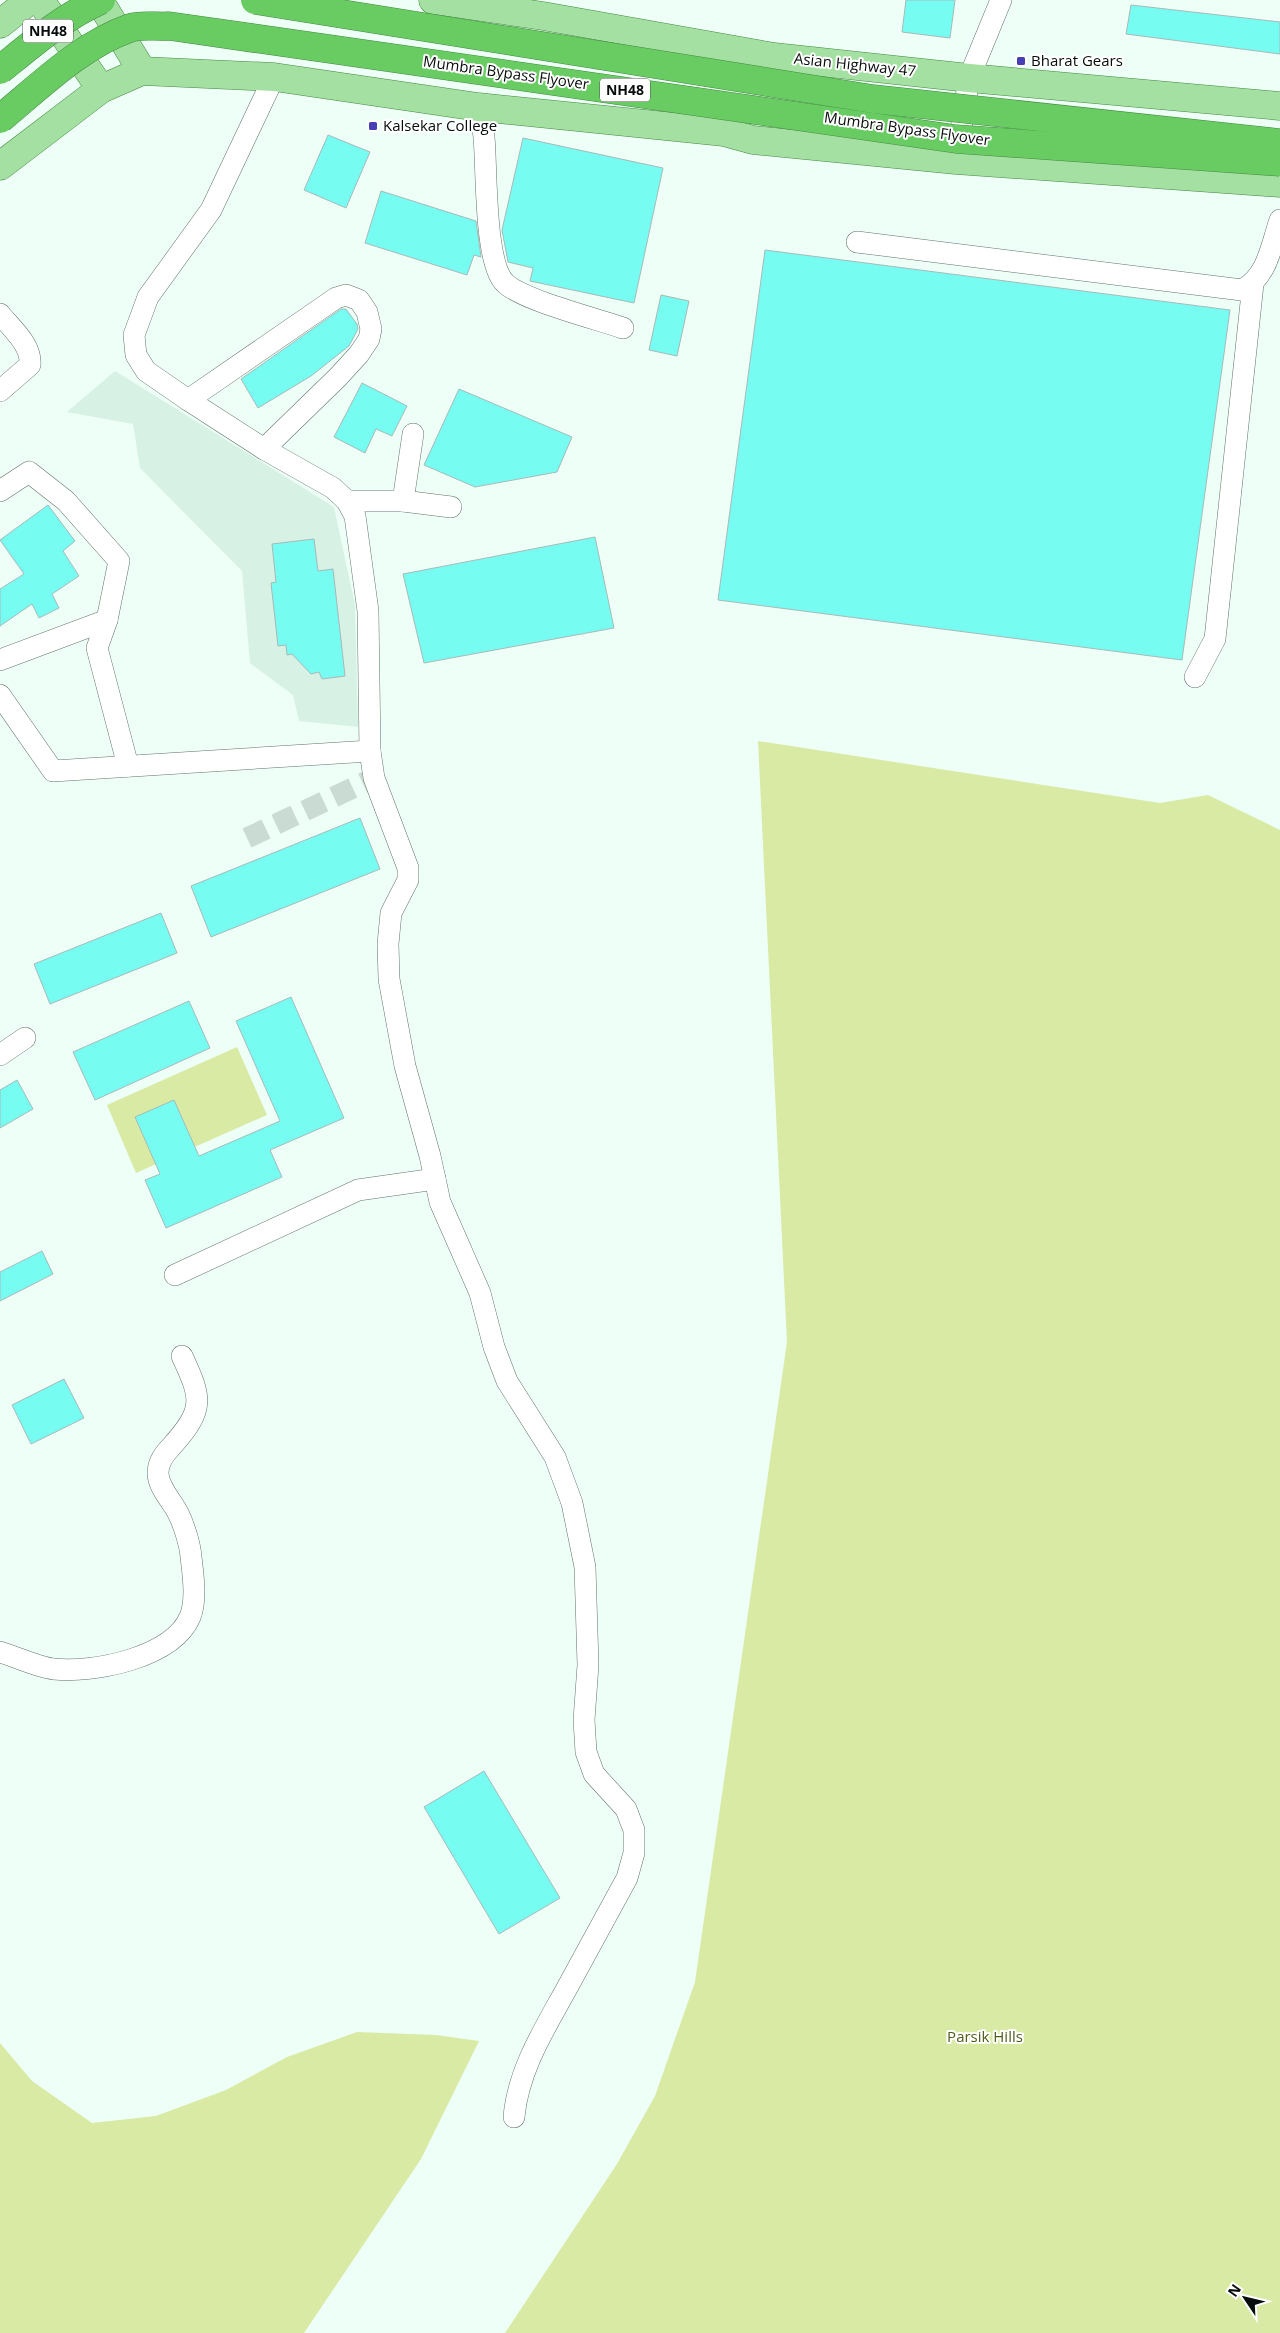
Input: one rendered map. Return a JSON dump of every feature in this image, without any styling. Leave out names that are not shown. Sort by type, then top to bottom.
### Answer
[{"type":"highway","name":"NH48","points":[[0,70],[47,32],[81,9],[100,0]]},
{"type":"highway","name":"Mumbra Bypass Flyover","points":[[255,0],[873,99],[1280,143]]},
{"type":"highway","name":"Mumbra Bypass Flyover","points":[[0,119],[70,62],[99,42],[132,27],[169,26],[956,138],[1280,162]]},
{"type":"main road","name":"NH48","points":[[0,24],[30,0]]},
{"type":"main road","name":"NH48","points":[[40,0],[101,89]]},
{"type":"main road","name":"NH48","points":[[100,0],[142,71]]},
{"type":"main road","name":"Asian Highway 47","points":[[433,0],[534,7],[774,57],[969,78],[1280,106]]},
{"type":"main road","name":"NH48","points":[[0,166],[101,89],[142,71],[274,77],[478,107],[724,132],[753,140],[956,160],[1280,183]]},
{"type":"street","points":[[956,160],[969,78],[1001,0]]},
{"type":"street","points":[[274,77],[210,210],[148,298],[134,335],[136,355],[146,370],[188,400],[264,449],[333,488],[347,501],[355,516],[368,610],[370,751],[374,778],[408,868],[408,880],[391,913],[388,944],[389,979],[405,1066],[440,1202],[480,1293],[494,1347],[507,1381],[555,1457],[572,1503],[585,1567],[588,1665],[584,1720],[586,1752],[594,1774],[626,1809],[634,1830],[634,1853],[627,1878],[538,2041],[515,2101],[514,2117]]},
{"type":"street","points":[[478,107],[484,137],[484,166],[491,242],[495,265],[504,283],[520,293],[623,328]]},
{"type":"street","points":[[858,242],[1242,290],[1253,284],[1262,272],[1271,251],[1280,220]]},
{"type":"street","points":[[1195,677],[1215,639],[1253,284]]},
{"type":"street","points":[[188,400],[336,298],[346,295],[358,300],[367,312],[370,320],[369,339],[359,354],[338,377],[264,449]]},
{"type":"street","points":[[0,314],[25,344],[31,356],[30,366],[0,391]]},
{"type":"street","points":[[403,500],[413,434]]},
{"type":"street","points":[[0,491],[29,472],[66,501],[119,561],[106,620],[97,648],[128,766]]},
{"type":"street","points":[[347,501],[403,500],[451,507]]},
{"type":"street","points":[[0,660],[106,620]]},
{"type":"street","points":[[1,698],[52,771],[370,751]]},
{"type":"street","points":[[0,1055],[25,1038]]},
{"type":"street","points":[[175,1275],[358,1190],[435,1179]]},
{"type":"street","points":[[0,1652],[54,1669],[101,1666],[130,1661],[160,1648],[181,1630],[189,1618],[193,1604],[191,1555],[179,1514],[158,1475],[158,1466],[164,1454],[185,1431],[194,1416],[198,1401],[197,1388],[182,1356]]},
{"type":"shaded area","points":[[115,371],[334,507],[355,605],[358,727],[299,721],[293,695],[250,663],[242,571],[140,468],[133,424],[67,412]]},
{"type":"green space","name":"Parsik Hills","points":[[758,741],[1160,803],[1208,795],[1280,830],[1280,2333],[505,2333],[617,2164],[655,2096],[695,1982],[787,1342]]},
{"type":"green space","points":[[237,1047],[267,1115],[136,1173],[107,1105]]},
{"type":"green space","points":[[357,2032],[436,2035],[479,2041],[421,2159],[304,2333],[0,2333],[0,2043],[32,2081],[92,2123],[156,2116],[226,2090],[287,2057]]},
{"type":"building","points":[[906,0],[955,0],[950,38],[902,32]]},
{"type":"building","points":[[1131,5],[1280,22],[1280,54],[1126,34]]},
{"type":"building","points":[[328,135],[370,152],[346,208],[304,190]]},
{"type":"building","points":[[523,138],[663,168],[634,303],[530,281],[533,268],[508,262],[502,230]]},
{"type":"building","points":[[381,191],[476,221],[481,257],[474,255],[467,275],[365,243]]},
{"type":"building","points":[[765,250],[1230,310],[1182,660],[718,600]]},
{"type":"building","points":[[661,295],[689,301],[677,356],[649,350]]},
{"type":"building","points":[[341,309],[346,309],[357,324],[358,329],[349,346],[311,376],[258,408],[241,379]]},
{"type":"building","points":[[362,383],[407,406],[392,436],[376,429],[365,453],[334,437]]},
{"type":"building","points":[[459,389],[572,437],[557,472],[475,487],[424,465]]},
{"type":"building","points":[[48,505],[75,541],[63,551],[79,576],[52,594],[59,608],[39,618],[32,604],[0,626],[0,589],[24,574],[0,540]]},
{"type":"building","points":[[595,537],[614,628],[424,663],[403,574]]},
{"type":"building","points":[[314,539],[318,571],[333,569],[345,676],[322,679],[319,672],[311,674],[292,654],[287,655],[286,645],[278,646],[271,583],[276,582],[272,544]]},
{"type":"building","points":[[360,818],[380,869],[211,937],[191,886]]},
{"type":"building","points":[[161,913],[177,953],[50,1004],[34,964]]},
{"type":"building","points":[[291,997],[344,1118],[270,1150],[282,1177],[166,1228],[145,1180],[160,1174],[135,1117],[174,1100],[199,1156],[280,1121],[236,1021]]},
{"type":"building","points":[[189,1001],[210,1048],[95,1100],[73,1052]]},
{"type":"building","points":[[17,1080],[33,1109],[0,1128],[0,1090]]},
{"type":"building","points":[[42,1251],[53,1274],[0,1301],[0,1272]]},
{"type":"building","points":[[64,1379],[84,1418],[31,1444],[12,1405]]},
{"type":"building","points":[[484,1771],[560,1898],[499,1934],[424,1807]]},
{"type":"tunnel","points":[[247,838],[374,778]]},
{"type":"place","name":"Bharat Gears","points":[[1021,61]]},
{"type":"place","name":"Kalsekar College","points":[[373,126]]}]
